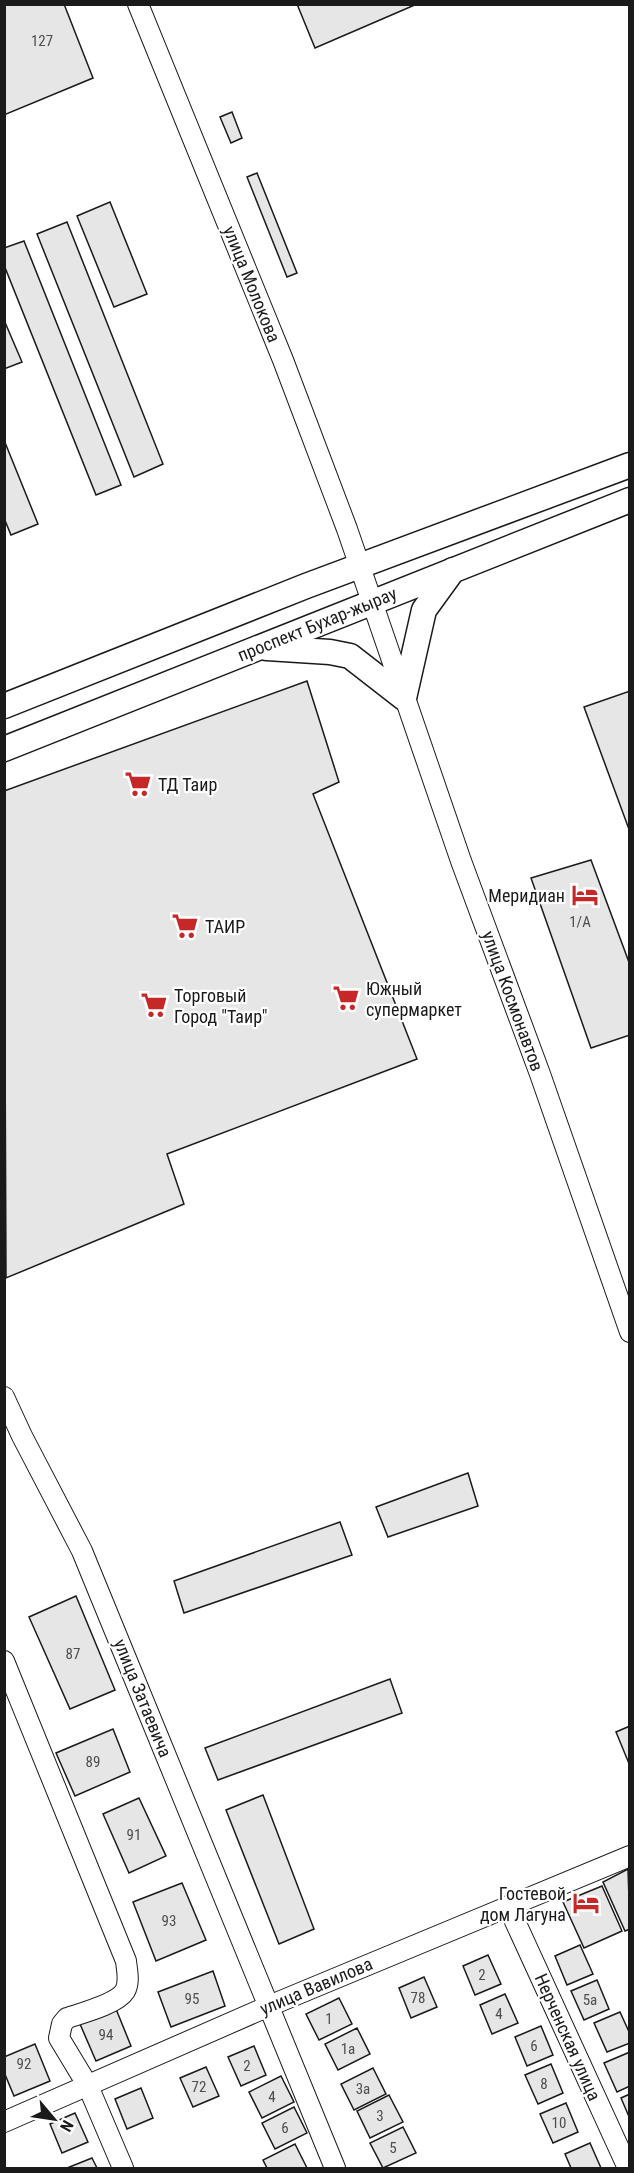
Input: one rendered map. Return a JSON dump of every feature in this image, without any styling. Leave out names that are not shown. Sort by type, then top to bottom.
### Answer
[{"type":"main road","name":"проспект Бухар-жырау","points":[[4,706],[306,586],[630,465]]},
{"type":"main road","name":"проспект Бухар-жырау","points":[[4,749],[453,569],[630,501]]},
{"type":"main road","points":[[259,648],[330,652],[350,656],[404,698],[424,610],[453,569]]},
{"type":"street","name":"улица Молокова","points":[[138,4],[283,360],[373,602]]},
{"type":"street","name":"улица Космонавтов","points":[[373,602],[461,861],[540,1074],[630,1332]]},
{"type":"street","name":"улица Затаевича","points":[[4,1397],[13,1439],[82,1551],[335,2169]]},
{"type":"street","points":[[4,1660],[126,1961],[128,1979],[124,1991],[114,2000],[68,2018],[62,2024],[59,2038],[88,2085],[123,2169]]},
{"type":"street","name":"улица Вавилова","points":[[4,2122],[269,2006],[630,1856]]},
{"type":"street","name":"Нерченская улица","points":[[508,1906],[628,2169]]},
{"type":"building","points":[[4,4],[64,4],[93,78],[4,115]]},
{"type":"building","points":[[297,4],[417,4],[315,48]]},
{"type":"building","points":[[232,112],[242,138],[231,143],[220,117]]},
{"type":"building","points":[[257,173],[297,273],[287,277],[247,177]]},
{"type":"building","points":[[110,202],[147,294],[114,307],[77,216]]},
{"type":"building","points":[[67,222],[163,464],[134,477],[37,234]]},
{"type":"building","points":[[24,241],[121,485],[96,495],[4,265],[4,248]]},
{"type":"building","points":[[4,320],[22,362],[4,369]]},
{"type":"building","points":[[4,440],[38,524],[11,535],[4,518]]},
{"type":"building","name":"ТАИР","points":[[307,681],[339,782],[313,794],[417,1059],[167,1154],[184,1204],[6,1278],[4,791]]},
{"type":"building","points":[[630,691],[630,832],[584,707]]},
{"type":"building","points":[[591,860],[630,965],[630,1035],[591,1048],[531,878]]},
{"type":"building","points":[[468,1473],[478,1506],[388,1537],[376,1507]]},
{"type":"building","points":[[340,1522],[352,1555],[184,1613],[174,1581]]},
{"type":"building","points":[[76,1596],[115,1690],[70,1709],[29,1617]]},
{"type":"building","points":[[390,1679],[402,1713],[218,1780],[205,1748]]},
{"type":"building","points":[[630,1726],[630,1766],[616,1732]]},
{"type":"building","points":[[113,1729],[130,1772],[75,1796],[56,1753]]},
{"type":"building","points":[[263,1795],[314,1929],[279,1944],[226,1810]]},
{"type":"building","points":[[139,1798],[166,1856],[129,1873],[103,1814]]},
{"type":"building","points":[[628,1869],[630,1929],[625,1931],[603,1882]]},
{"type":"building","points":[[182,1883],[206,1940],[156,1961],[133,1902]]},
{"type":"building","points":[[602,1886],[622,1931],[584,1948],[563,1902]]},
{"type":"building","points":[[580,1945],[593,1974],[567,1985],[555,1956]]},
{"type":"building","points":[[488,1955],[501,1984],[475,1995],[463,1966]]},
{"type":"building","points":[[213,1971],[225,2006],[171,2027],[158,1992]]},
{"type":"building","points":[[424,1977],[437,2007],[411,2018],[399,1988]]},
{"type":"building","points":[[597,1980],[609,2009],[584,2020],[571,1991]]},
{"type":"building","points":[[505,1994],[518,2023],[492,2034],[480,2005]]},
{"type":"building","points":[[339,1998],[352,2024],[319,2040],[306,2014]]},
{"type":"building","points":[[116,2009],[131,2046],[96,2061],[80,2024]]},
{"type":"building","points":[[620,2012],[630,2034],[630,2043],[607,2052],[594,2023]]},
{"type":"building","points":[[541,2026],[553,2055],[527,2066],[515,2037]]},
{"type":"building","points":[[357,2028],[370,2054],[338,2070],[325,2044]]},
{"type":"building","points":[[35,2044],[50,2081],[14,2096],[4,2072],[4,2057]]},
{"type":"building","points":[[254,2046],[266,2075],[241,2086],[228,2057]]},
{"type":"building","points":[[630,2052],[630,2086],[617,2092],[604,2063]]},
{"type":"building","points":[[551,2064],[563,2093],[538,2104],[525,2075]]},
{"type":"building","points":[[206,2067],[219,2096],[193,2107],[180,2078]]},
{"type":"building","points":[[373,2068],[386,2094],[354,2110],[341,2084]]},
{"type":"building","points":[[281,2076],[294,2102],[262,2118],[249,2092]]},
{"type":"building","points":[[141,2088],[153,2118],[127,2129],[115,2099]]},
{"type":"building","points":[[630,2094],[630,2119],[621,2098]]},
{"type":"building","points":[[389,2095],[403,2122],[370,2138],[357,2111]]},
{"type":"building","points":[[566,2103],[578,2132],[553,2143],[540,2114]]},
{"type":"building","points":[[294,2107],[307,2133],[275,2149],[262,2123]]},
{"type":"building","points":[[75,2113],[88,2142],[62,2153],[50,2124]]},
{"type":"building","points":[[403,2127],[416,2153],[383,2168],[370,2143]]},
{"type":"building","points":[[590,2143],[601,2168],[571,2168],[565,2154]]},
{"type":"building","points":[[295,2144],[307,2168],[267,2168],[263,2160]]},
{"type":"building","points":[[92,2158],[97,2168],[67,2168]]},
{"type":"place","name":"ТД Таир","points":[[138,784]]},
{"type":"place","name":"Меридиан","points":[[585,895]]},
{"type":"place","name":"ТАИР","points":[[185,926]]},
{"type":"place","name":"Южный супермаркет","points":[[346,998]]},
{"type":"place","name":"Торговый Город \"Таир\"","points":[[154,1005]]},
{"type":"place","name":"Гостевой дом Лагуна","points":[[586,1903]]}]
